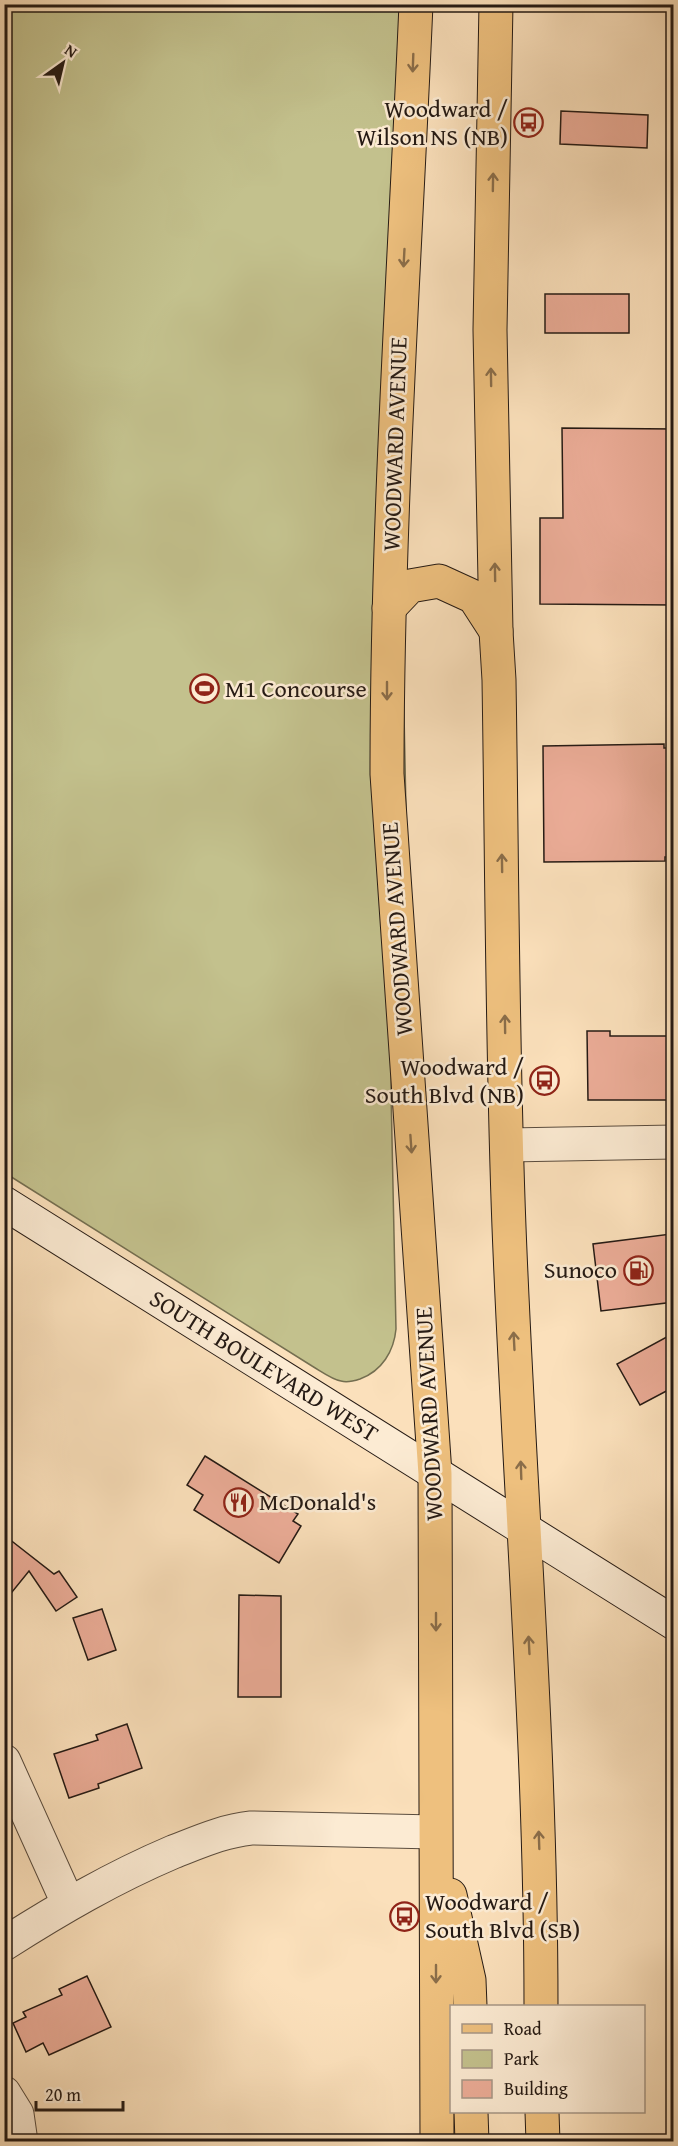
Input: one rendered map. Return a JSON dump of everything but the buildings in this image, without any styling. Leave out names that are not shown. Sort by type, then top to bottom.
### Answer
[{"type":"main road","name":"WOODWARD AVENUE","points":[[416,4],[400,314],[389,608],[387,774],[435,1474],[437,2142]]},
{"type":"main road","points":[[495,4],[490,330],[496,631],[500,691],[507,1145],[523,1528],[538,1801],[541,2005]]},
{"type":"main road","points":[[389,608],[410,586],[439,581],[474,597],[496,631]]},
{"type":"main road","points":[[435,1832],[469,1980],[470,2005]]},
{"type":"main road","points":[[471,2113],[472,2142]]},
{"type":"main road","points":[[542,2113],[543,2142]]},
{"type":"street","points":[[507,1145],[674,1142]]},
{"type":"street","name":"SOUTH BOULEVARD WEST","points":[[4,1203],[674,1623]]},
{"type":"street","points":[[4,1761],[68,1903]]},
{"type":"street","points":[[4,1944],[68,1903],[143,1865],[209,1837],[237,1830],[346,1829],[435,1832]]},
{"type":"street","points":[[4,2093],[16,2115],[21,2142]]},
{"type":"green space","name":"M1 Concourse","points":[[4,5],[402,5],[399,471],[408,908],[392,1038],[396,1329],[393,1345],[381,1365],[368,1375],[348,1382],[326,1375],[5,1173]]},
{"type":"railway","points":[[669,4],[674,14]]},
{"type":"place","name":"Woodward / Wilson NS (NB)","points":[[529,123]]},
{"type":"place","name":"M1 Concourse","points":[[204,689]]},
{"type":"place","name":"Woodward / South Blvd (NB)","points":[[545,1081]]},
{"type":"place","name":"Sunoco","points":[[638,1270]]},
{"type":"place","name":"McDonald's","points":[[238,1502]]},
{"type":"place","name":"Woodward / South Blvd (SB)","points":[[404,1916]]}]
